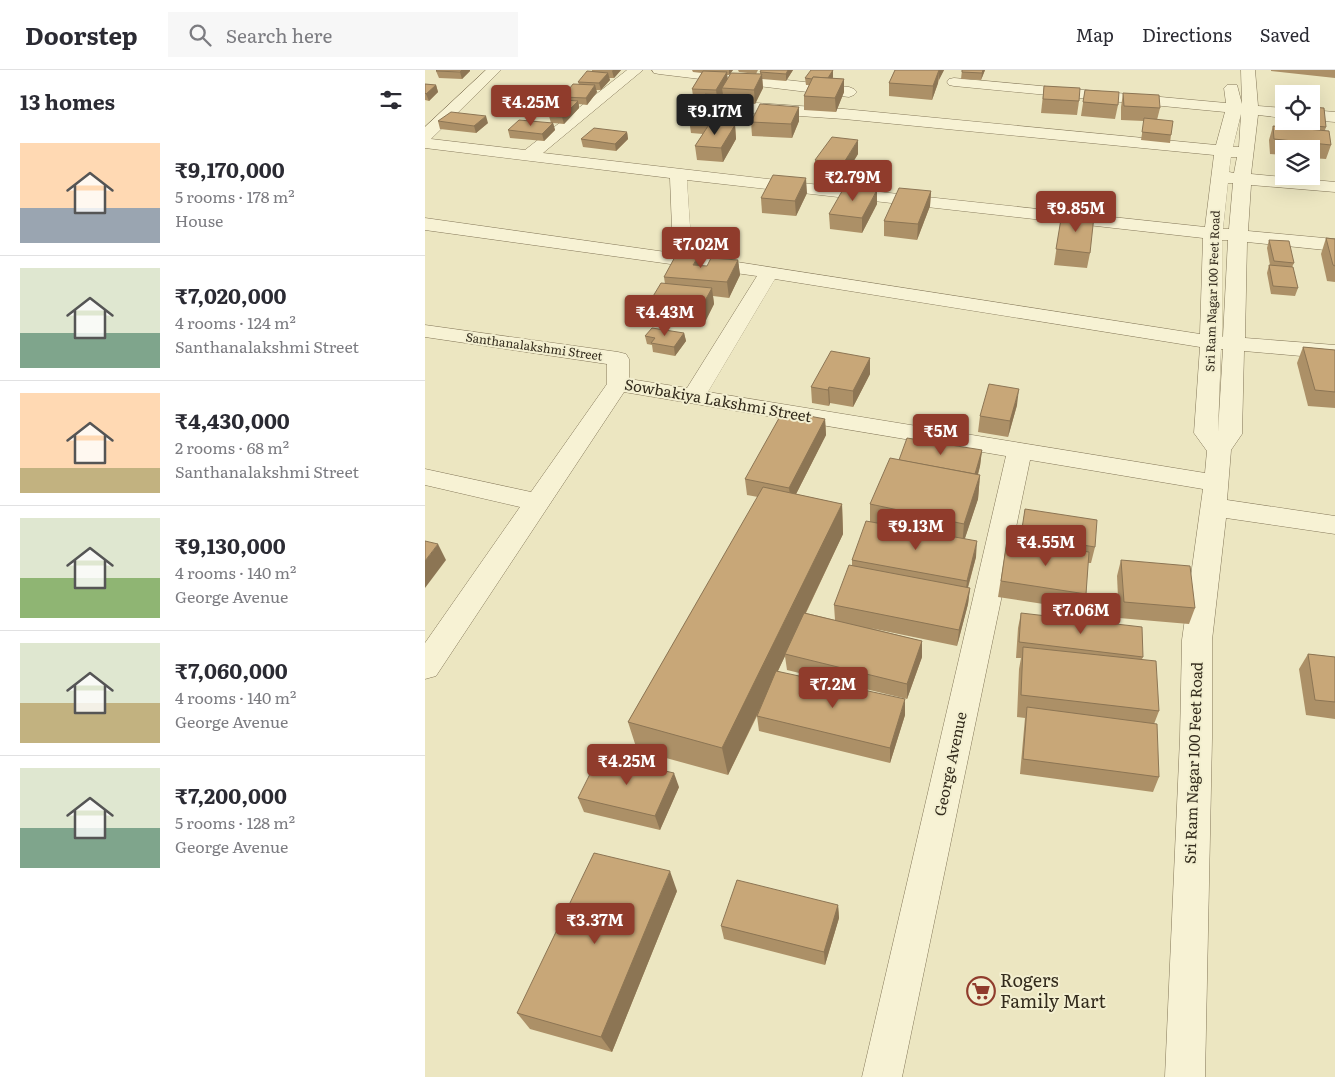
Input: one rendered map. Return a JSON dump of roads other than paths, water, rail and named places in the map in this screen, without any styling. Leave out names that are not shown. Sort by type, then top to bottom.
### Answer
[{"type":"street","points":[[425,136],[494,70]]},
{"type":"street","points":[[528,156],[636,70]]},
{"type":"street","points":[[659,70],[849,92]]},
{"type":"street","name":"Sri Ram Nagar 100 Feet Road","points":[[1185,1077],[1196,747],[1197,640],[1219,450],[1230,434],[1238,236],[1245,153],[1249,141],[1231,70]]},
{"type":"street","name":"Sri Ram Nagar 100 Feet Road","points":[[1219,450],[1206,433],[1211,342],[1213,234],[1223,152],[1242,110],[1247,70]]},
{"type":"street","points":[[954,82],[1275,112]]},
{"type":"street","points":[[726,106],[843,114],[1245,153]]},
{"type":"street","points":[[1320,116],[1335,117]]},
{"type":"street","points":[[425,143],[678,174],[1213,234],[1335,245]]},
{"type":"street","points":[[678,174],[683,260]]},
{"type":"street","points":[[1219,177],[1335,187]]},
{"type":"street","points":[[425,224],[769,272],[1211,342],[1335,352]]},
{"type":"street","points":[[693,397],[769,272]]},
{"type":"street","name":"Santhanalakshmi Street","points":[[425,331],[618,359],[618,384]]},
{"type":"street","name":"Sowbakiya Lakshmi Street","points":[[430,650],[537,502],[618,384],[1019,452],[1215,495],[1335,525]]},
{"type":"street","name":"George Avenue","points":[[882,1077],[1019,452]]},
{"type":"street","points":[[425,477],[537,502]]},
{"type":"place","name":"Rogers Family Mart","points":[[981,991]]}]
